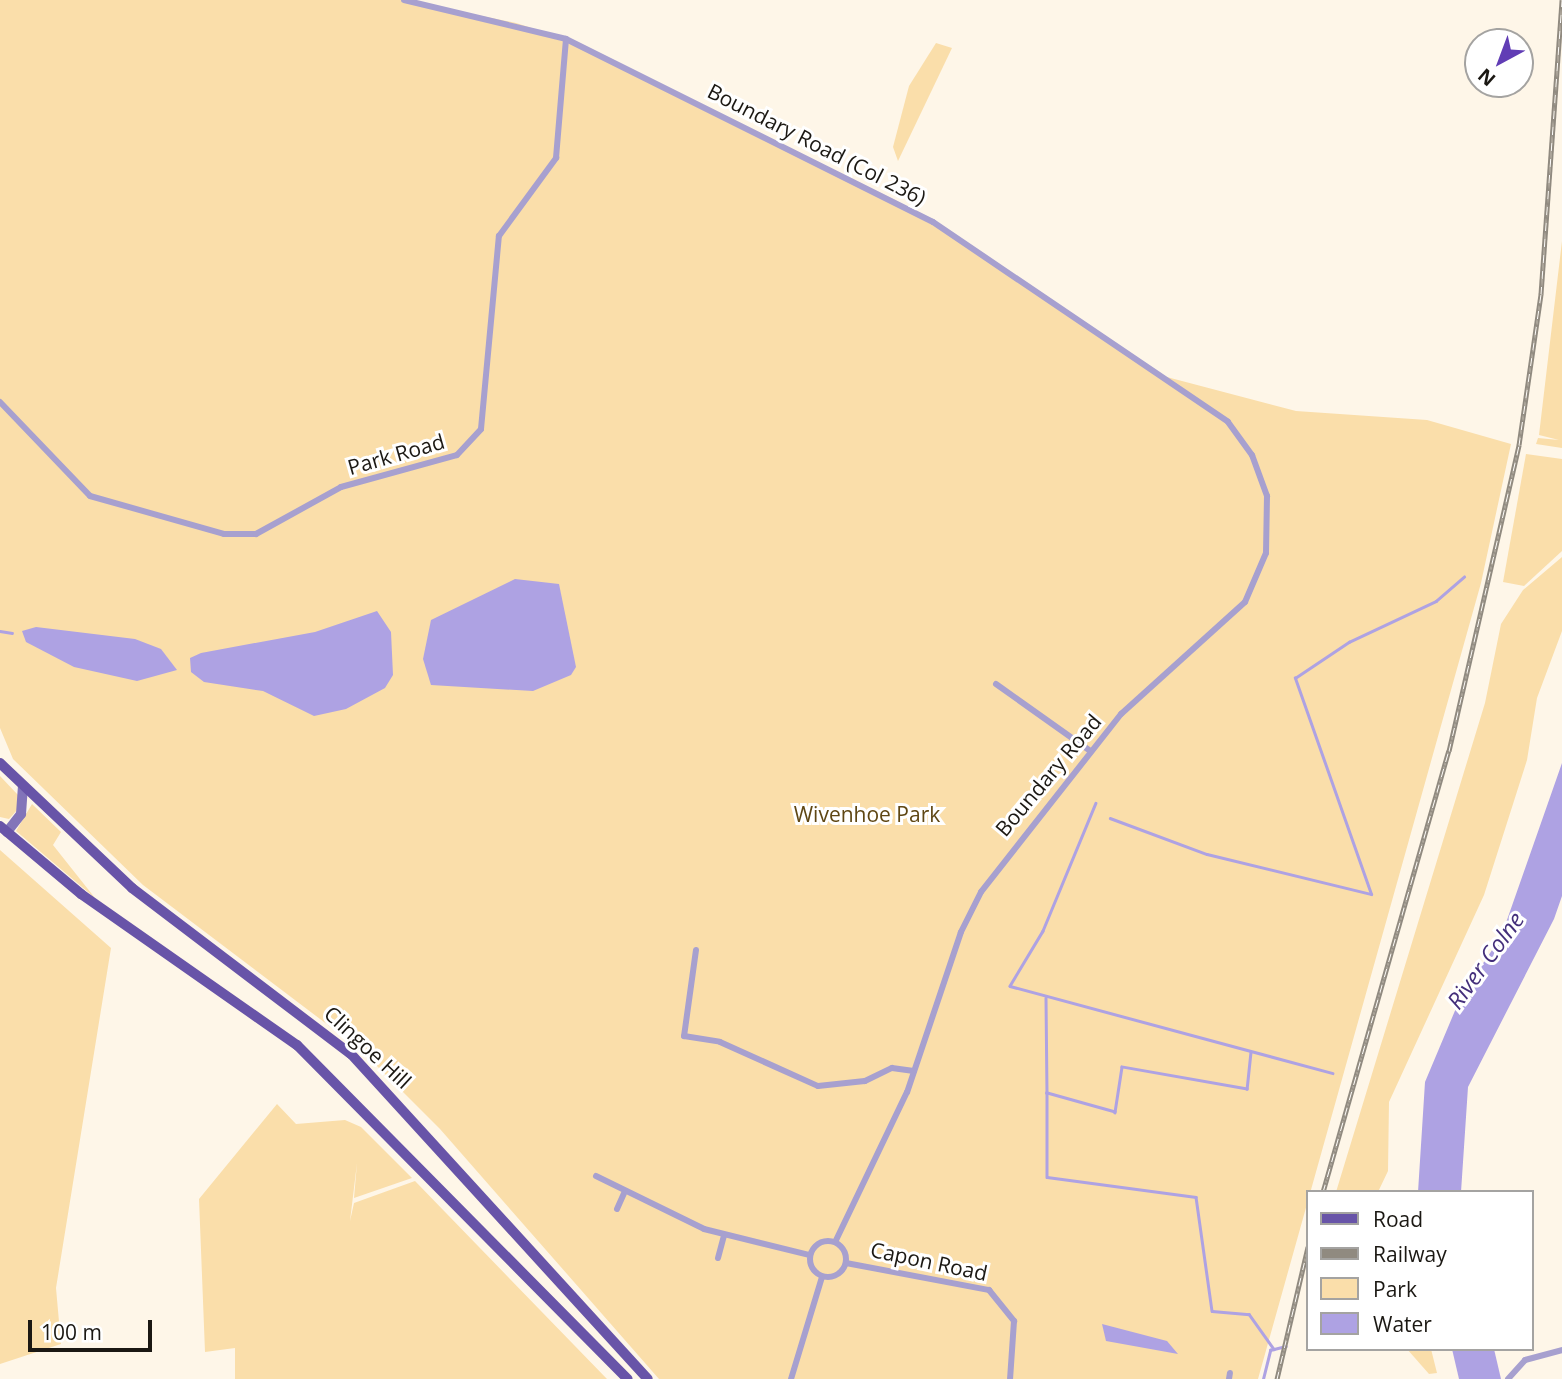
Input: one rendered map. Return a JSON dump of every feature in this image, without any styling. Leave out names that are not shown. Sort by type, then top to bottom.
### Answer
[{"type":"main road","name":"Clingoe Hill","points":[[0,762],[132,888],[351,1054],[651,1379]]},
{"type":"main road","points":[[23,786],[21,814],[4,829],[100,908],[297,1045],[627,1379]]},
{"type":"street","name":"Boundary Road (Col 236)","points":[[404,0],[566,39],[933,222],[1183,389]]},
{"type":"street","name":"Park Road","points":[[0,402],[90,496],[224,534],[256,534],[341,487],[457,455],[481,429],[499,236],[556,158],[566,39]]},
{"type":"street","name":"Boundary Road","points":[[835,1241],[914,1071],[969,914],[1000,859],[1089,750],[1142,693],[1232,619],[1266,553],[1267,496],[1252,455],[1228,422],[1183,389]]},
{"type":"street","points":[[996,684],[1089,750]]},
{"type":"street","points":[[696,950],[684,1036],[720,1042],[818,1086],[865,1081],[892,1068],[914,1071]]},
{"type":"street","points":[[596,1175],[624,1193],[724,1235],[809,1255],[822,1277],[791,1379]]},
{"type":"street","points":[[617,1209],[624,1193]]},
{"type":"street","points":[[718,1258],[724,1235]]},
{"type":"street","points":[[809,1255],[820,1243],[835,1241],[846,1263],[840,1273],[822,1277]]},
{"type":"street","name":"Capon Road","points":[[846,1263],[989,1290],[1003,1300],[1017,1343],[1010,1379]]},
{"type":"street","points":[[933,1278],[935,1269]]},
{"type":"street","points":[[1508,1379],[1525,1360],[1562,1350]]},
{"type":"green space","name":"Wivenhoe Park","points":[[0,0],[404,0],[516,23],[566,39],[897,201],[1163,376],[1296,411],[1427,420],[1511,444],[1481,583],[1311,1190],[1306,1190],[1306,1208],[1258,1379],[659,1379],[440,1129],[361,1050],[143,885],[13,759],[0,728]]},
{"type":"green space","points":[[936,43],[952,48],[898,161],[893,147],[909,86]]},
{"type":"green space","points":[[1562,241],[1562,448],[1536,444],[1538,438],[1559,440],[1539,435]]},
{"type":"green space","points":[[1526,454],[1562,459],[1562,551],[1524,586],[1503,582]]},
{"type":"green space","points":[[1562,557],[1562,631],[1537,698],[1527,760],[1484,895],[1389,1102],[1388,1171],[1379,1190],[1337,1190],[1485,703],[1501,624],[1523,590]]},
{"type":"green space","points":[[0,776],[18,795],[18,809],[9,819],[0,817]]},
{"type":"green space","points":[[32,804],[61,832],[53,845],[95,898],[16,831]]},
{"type":"green space","points":[[0,850],[111,948],[56,1288],[61,1344],[0,1364]]},
{"type":"green space","points":[[277,1104],[296,1124],[345,1120],[361,1127],[412,1178],[354,1198],[357,1163],[350,1221],[354,1203],[415,1181],[607,1379],[235,1379],[235,1348],[205,1352],[199,1199]]},
{"type":"green space","points":[[1409,1351],[1432,1351],[1437,1373],[1429,1374]]},
{"type":"water","points":[[515,579],[559,584],[576,667],[571,675],[533,691],[431,685],[423,659],[431,620]]},
{"type":"water","points":[[377,611],[391,632],[393,675],[385,688],[346,709],[314,716],[263,691],[204,682],[191,672],[190,658],[201,653],[315,632]]},
{"type":"water","points":[[36,627],[135,639],[161,649],[177,670],[137,681],[74,667],[26,642],[22,631]]},
{"type":"water","points":[[1562,763],[1562,896],[1554,919],[1468,1087],[1461,1190],[1418,1190],[1425,1082],[1462,994],[1501,937]]},
{"type":"water","points":[[1102,1324],[1167,1341],[1178,1354],[1106,1341]]},
{"type":"water","points":[[1452,1351],[1494,1351],[1501,1379],[1459,1379]]},
{"type":"waterway","points":[[1110,818],[1207,854],[1371,894],[1295,678],[1349,642],[1436,601],[1464,577]]},
{"type":"waterway","points":[[0,631],[12,633]]},
{"type":"waterway","points":[[1096,803],[1043,931],[1010,986],[1332,1073]]},
{"type":"waterway","points":[[1046,998],[1047,1093]]},
{"type":"waterway","points":[[1251,1052],[1247,1089],[1122,1067],[1115,1112],[1047,1093],[1047,1177],[1196,1197],[1212,1311],[1249,1314],[1274,1349]]},
{"type":"waterway","points":[[1263,1379],[1270,1350],[1286,1346]]},
{"type":"railway","points":[[1324,1190],[1449,751],[1519,445],[1541,294],[1562,0]]},
{"type":"railway","points":[[1277,1379],[1306,1256]]},
{"type":"water label","name":"River Colne","points":[[1485,960]]}]
